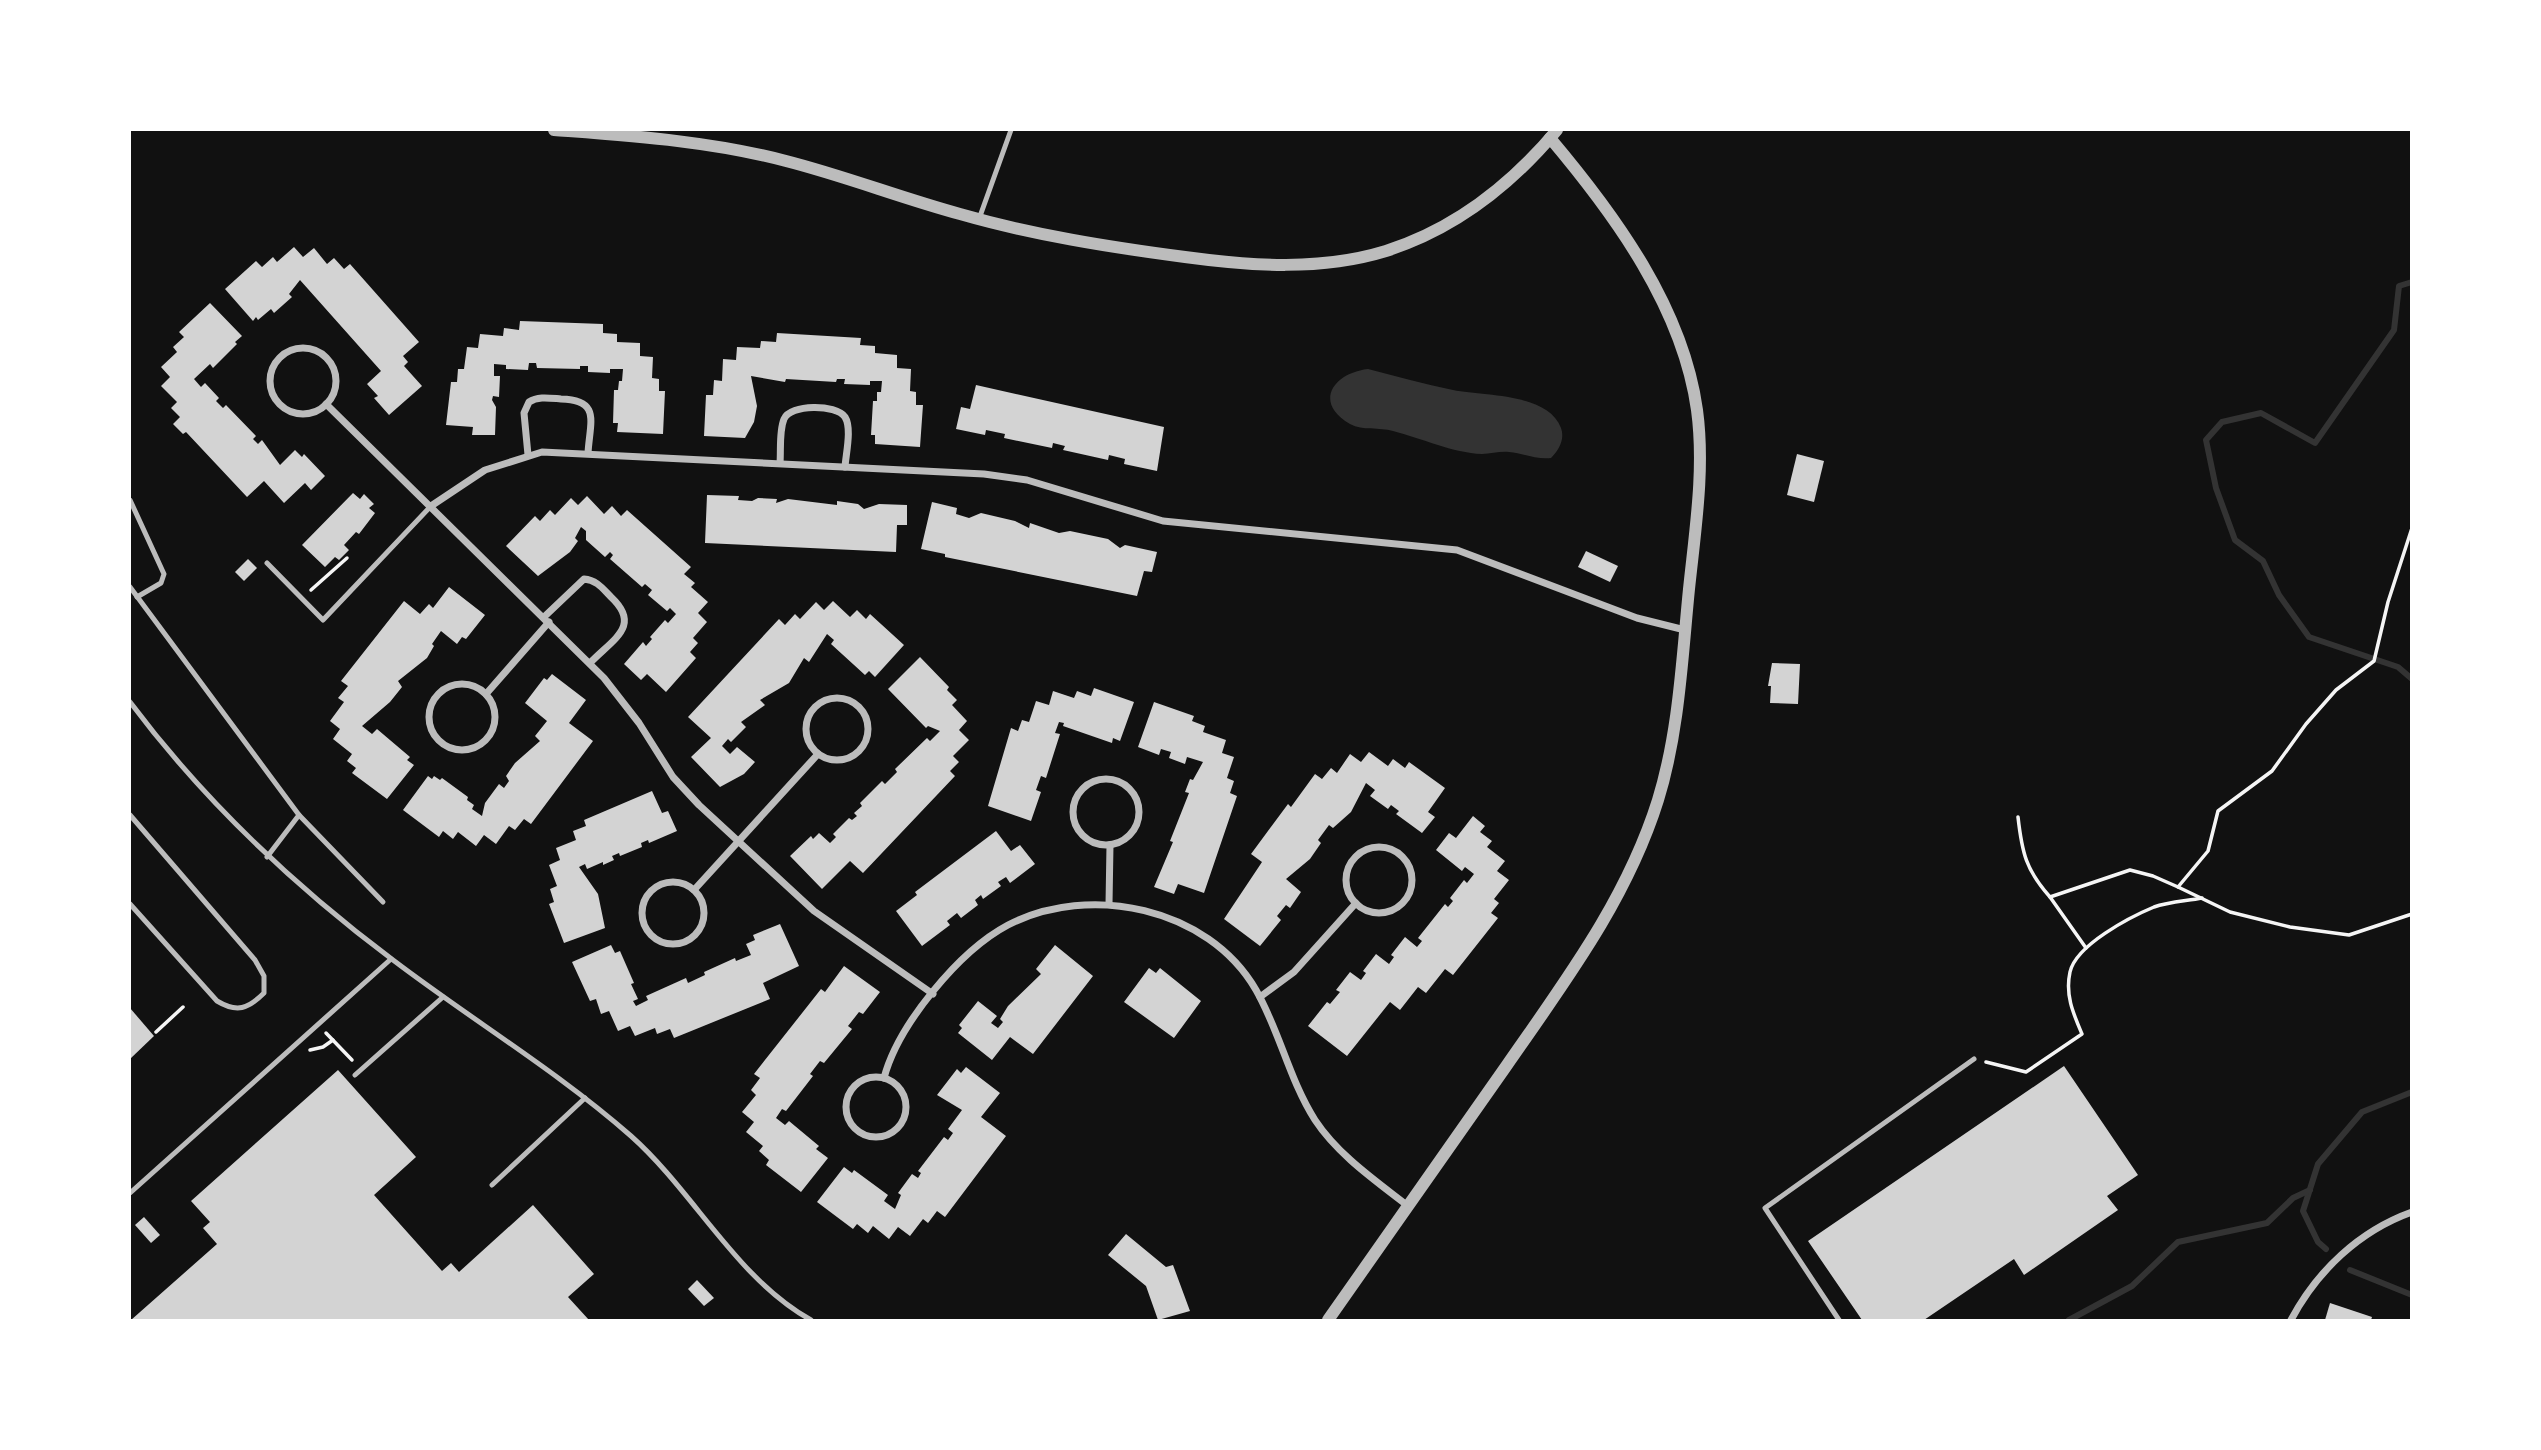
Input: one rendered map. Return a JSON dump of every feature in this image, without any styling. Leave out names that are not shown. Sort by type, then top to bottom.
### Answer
[{"type":"street","points":[[554,130],[666,139],[746,152],[786,161],[979,219],[1083,242],[1223,262],[1281,265],[1361,257],[1413,241],[1461,217],[1508,182],[1554,134],[1601,202],[1646,274],[1674,326],[1697,409],[1699,462],[1685,630],[1678,701],[1667,763],[1649,827],[1625,883],[1581,960],[1328,1321]]},
{"type":"street","points":[[303,348],[315,350],[326,358],[333,368],[336,381],[333,394],[326,404],[303,414],[280,404],[270,381],[272,368],[280,358],[290,351],[303,348]]},
{"type":"street","points":[[528,455],[524,410],[528,402],[540,398],[579,399],[587,404],[591,412],[588,453]]},
{"type":"street","points":[[326,404],[590,663],[628,707],[673,776],[738,843],[814,911],[933,994]]},
{"type":"street","points":[[780,463],[783,421],[788,413],[796,409],[832,410],[841,413],[847,423],[845,467]]},
{"type":"street","points":[[431,506],[473,476],[528,455],[588,453],[984,474],[1027,481],[1173,523],[1443,547],[1491,561],[1650,623],[1685,630]]},
{"type":"street","points":[[486,694],[546,619],[584,579],[598,584],[622,607],[626,624],[590,663]]},
{"type":"street","points":[[463,684],[486,694],[495,718],[492,730],[484,741],[461,749],[448,746],[438,739],[429,715],[439,693],[450,686],[463,684]]},
{"type":"street","points":[[833,699],[856,705],[868,726],[861,749],[841,760],[829,760],[818,754],[806,733],[812,710],[833,699]]},
{"type":"street","points":[[694,890],[818,754]]},
{"type":"street","points":[[1102,779],[1126,786],[1135,796],[1139,808],[1132,833],[1123,841],[1110,845],[1097,844],[1086,839],[1077,829],[1073,817],[1080,792],[1090,783],[1102,779]]},
{"type":"street","points":[[1109,904],[1110,845]]},
{"type":"street","points":[[1378,846],[1391,849],[1402,856],[1412,879],[1409,892],[1402,903],[1392,910],[1379,913],[1366,911],[1356,903],[1348,893],[1345,880],[1348,867],[1355,856],[1378,846]]},
{"type":"street","points":[[672,882],[694,890],[701,900],[704,912],[695,934],[674,944],[652,935],[642,914],[650,891],[672,882]]},
{"type":"street","points":[[1260,997],[1294,972],[1356,903]]},
{"type":"street","points":[[884,1078],[893,1051],[933,994],[972,949],[1017,920],[1055,908],[1109,904],[1160,915],[1196,933],[1235,963],[1260,997],[1294,1079],[1317,1122],[1368,1174],[1408,1206]]},
{"type":"street","points":[[884,1078],[902,1092],[906,1103],[905,1115],[891,1133],[868,1136],[850,1122],[846,1111],[847,1099],[861,1081],[884,1078]]},
{"type":"street","points":[[2291,1321],[2325,1270],[2345,1250],[2368,1232],[2412,1212]]},
{"type":"lane","points":[[979,219],[1012,130]]},
{"type":"lane","points":[[130,500],[164,574],[161,583],[137,597]]},
{"type":"lane","points":[[267,564],[323,620],[431,506]]},
{"type":"lane","points":[[130,587],[299,815],[383,902]]},
{"type":"lane","points":[[130,702],[186,774],[267,857],[391,959],[585,1098],[653,1158],[760,1282],[811,1321]]},
{"type":"lane","points":[[130,815],[255,960],[264,976],[264,993],[249,1007],[231,1010],[217,1002],[130,904]]},
{"type":"lane","points":[[267,857],[299,815]]},
{"type":"lane","points":[[130,1193],[391,959]]},
{"type":"lane","points":[[355,1075],[443,997]]},
{"type":"lane","points":[[1839,1321],[1765,1208],[1974,1059]]},
{"type":"lane","points":[[492,1185],[585,1098]]},
{"type":"lane","points":[[793,1321],[800,1314]]},
{"type":"path","points":[[2178,887],[2208,851],[2218,811],[2272,771],[2306,724],[2336,690],[2374,661],[2388,602],[2412,528]]},
{"type":"path","points":[[323,578],[347,558]]},
{"type":"path","points":[[2018,817],[2021,844],[2030,874],[2086,948]]},
{"type":"path","points":[[2050,897],[2130,870],[2178,887],[2230,912],[2278,924],[2349,935],[2412,914]]},
{"type":"path","points":[[1974,1059],[2026,1072],[2082,1034],[2069,1003],[2070,970],[2086,948],[2118,925],[2156,906],[2202,898]]},
{"type":"path","points":[[156,1032],[183,1007]]},
{"type":"path","points":[[318,1024],[361,1069]]},
{"type":"shaded area","points":[[1368,369],[1453,390],[1529,402],[1554,417],[1562,432],[1560,444],[1551,458],[1506,452],[1482,454],[1448,448],[1393,431],[1355,426],[1339,416],[1332,407],[1330,398],[1332,390],[1345,376]]},
{"type":"building","points":[[294,247],[303,257],[314,248],[327,264],[334,258],[344,269],[350,264],[419,342],[403,356],[408,362],[404,366],[422,386],[389,415],[374,398],[378,396],[367,384],[381,371],[300,280],[289,294],[292,297],[274,313],[271,309],[253,321],[225,289],[256,261],[262,267],[273,257],[277,262]]},
{"type":"building","points":[[210,303],[242,336],[213,368],[210,364],[194,379],[201,387],[205,383],[219,398],[216,401],[223,408],[226,405],[256,436],[253,439],[258,444],[262,440],[280,465],[295,450],[302,457],[304,454],[325,476],[311,490],[305,483],[284,503],[264,481],[247,497],[186,432],[183,434],[173,424],[180,417],[171,408],[177,402],[161,386],[170,377],[161,367],[177,352],[173,347],[184,337],[179,332]]},
{"type":"building","points":[[520,321],[603,324],[603,333],[617,334],[617,342],[640,343],[640,356],[653,357],[652,378],[659,379],[659,391],[665,391],[663,434],[617,432],[618,423],[613,423],[614,390],[618,390],[619,381],[622,381],[623,369],[610,369],[610,373],[588,372],[588,366],[580,366],[580,369],[537,368],[536,363],[529,363],[528,370],[506,369],[506,365],[494,364],[494,376],[500,376],[499,397],[493,396],[492,400],[496,407],[495,435],[472,435],[473,427],[446,425],[451,382],[457,382],[458,369],[464,369],[467,347],[478,348],[480,334],[503,336],[504,328],[519,330]]},
{"type":"building","points":[[777,333],[861,338],[860,345],[875,346],[875,353],[897,355],[897,368],[911,369],[910,391],[916,392],[916,405],[923,405],[920,447],[875,444],[875,435],[871,435],[873,401],[877,401],[877,392],[881,392],[882,381],[870,381],[870,385],[844,384],[845,379],[837,379],[836,382],[786,379],[785,382],[751,376],[757,406],[754,422],[745,438],[704,436],[706,395],[713,395],[714,380],[722,381],[723,359],[736,360],[737,347],[760,348],[761,341],[776,342]]},
{"type":"building","points":[[976,385],[1164,427],[1157,471],[1124,464],[1125,459],[1109,455],[1108,460],[1063,450],[1065,446],[1053,443],[1052,448],[1004,438],[1005,434],[986,430],[985,435],[956,429],[961,407],[970,409]]},
{"type":"building","points":[[1797,454],[1824,461],[1814,502],[1787,495]]},
{"type":"building","points":[[353,493],[360,499],[364,494],[374,504],[369,508],[375,513],[359,534],[356,532],[344,545],[349,550],[339,560],[335,557],[325,567],[302,545]]},
{"type":"building","points":[[707,495],[739,496],[738,500],[752,501],[758,498],[777,499],[776,503],[788,499],[837,505],[837,501],[858,504],[864,509],[879,504],[907,505],[907,525],[897,525],[896,552],[705,543]]},
{"type":"building","points":[[587,496],[604,514],[612,506],[621,516],[627,510],[691,567],[684,574],[695,583],[691,587],[708,602],[698,613],[707,622],[693,638],[698,643],[690,652],[696,658],[666,692],[647,674],[641,680],[624,664],[643,642],[646,646],[665,620],[668,623],[676,614],[670,608],[667,611],[648,595],[652,590],[645,584],[642,587],[610,559],[613,555],[610,552],[605,557],[586,540],[586,531],[581,527],[575,538],[578,541],[570,552],[538,576],[506,546],[535,516],[540,521],[550,510],[555,515],[571,498],[578,505]]},
{"type":"building","points":[[932,502],[957,508],[956,514],[969,518],[981,513],[1015,521],[1029,528],[1030,523],[1059,533],[1070,531],[1108,539],[1120,548],[1125,545],[1157,552],[1152,572],[1144,571],[1137,596],[945,557],[945,554],[921,549]]},
{"type":"building","points":[[1586,551],[1618,566],[1610,582],[1578,567]]},
{"type":"building","points":[[248,559],[257,568],[244,581],[235,572]]},
{"type":"building","points":[[449,587],[485,615],[466,639],[462,637],[457,644],[441,631],[427,658],[398,681],[402,687],[390,702],[362,726],[372,734],[377,729],[410,757],[407,760],[414,765],[387,799],[352,773],[356,768],[347,761],[352,754],[333,739],[340,729],[330,721],[344,702],[338,698],[348,686],[341,681],[404,601],[420,614],[429,604],[433,608]]},
{"type":"building","points":[[833,601],[850,617],[857,610],[866,619],[870,614],[904,645],[875,677],[869,671],[865,675],[831,644],[834,640],[827,634],[809,662],[804,658],[789,683],[760,700],[765,705],[741,722],[746,727],[731,742],[728,739],[722,746],[730,754],[737,747],[755,762],[744,774],[720,787],[691,757],[711,738],[688,717],[779,619],[785,625],[795,614],[800,619],[816,602],[824,610]]},
{"type":"building","points":[[920,657],[949,687],[947,690],[957,700],[952,705],[967,721],[959,730],[969,740],[953,756],[959,762],[950,771],[955,776],[863,873],[850,861],[822,889],[790,856],[811,836],[813,839],[819,833],[830,843],[836,837],[833,834],[849,818],[852,820],[857,816],[854,813],[862,806],[860,803],[882,781],[885,784],[897,772],[895,769],[927,738],[930,741],[940,731],[928,726],[926,728],[888,689]]},
{"type":"building","points":[[1772,663],[1800,664],[1798,704],[1770,703],[1771,686],[1768,686]]},
{"type":"building","points":[[552,674],[586,700],[569,723],[593,741],[531,824],[524,819],[515,830],[509,826],[496,844],[484,835],[476,846],[458,832],[453,839],[443,831],[439,837],[403,810],[428,776],[432,779],[434,776],[440,780],[442,778],[468,797],[467,800],[474,805],[472,809],[482,816],[485,803],[499,784],[504,788],[509,781],[506,776],[515,763],[540,741],[535,736],[547,721],[525,703],[544,678],[547,680]]},
{"type":"building","points":[[1094,688],[1134,702],[1120,741],[1113,738],[1112,743],[1063,726],[1064,723],[1059,722],[1055,733],[1060,734],[1046,778],[1041,776],[1036,790],[1041,792],[1031,821],[988,806],[1011,728],[1018,731],[1022,720],[1029,722],[1036,701],[1049,705],[1053,691],[1074,698],[1077,691],[1091,696]]},
{"type":"building","points":[[1154,702],[1194,716],[1192,721],[1205,726],[1203,732],[1226,740],[1222,753],[1234,757],[1227,778],[1234,781],[1230,793],[1237,796],[1204,893],[1178,884],[1174,894],[1154,887],[1173,842],[1170,841],[1189,793],[1185,792],[1190,779],[1193,780],[1203,762],[1187,757],[1185,764],[1169,758],[1171,752],[1161,749],[1159,755],[1138,747]]},
{"type":"building","points":[[1369,752],[1388,766],[1393,759],[1405,768],[1409,762],[1445,788],[1428,812],[1435,817],[1422,833],[1396,814],[1399,811],[1391,805],[1388,809],[1370,796],[1375,790],[1366,783],[1351,812],[1333,828],[1329,825],[1318,840],[1321,843],[1310,859],[1286,879],[1301,892],[1290,908],[1286,905],[1277,916],[1281,920],[1260,946],[1224,919],[1262,862],[1251,854],[1288,804],[1291,807],[1315,774],[1322,779],[1331,768],[1337,773],[1350,754],[1361,762]]},
{"type":"building","points":[[652,791],[662,813],[668,811],[677,831],[649,843],[648,840],[641,843],[642,847],[620,856],[619,853],[612,856],[614,860],[603,865],[603,862],[587,869],[585,864],[579,867],[598,894],[605,928],[564,943],[549,904],[554,902],[550,889],[557,886],[549,865],[560,860],[556,848],[576,840],[573,831],[586,826],[584,820]]},
{"type":"building","points":[[1473,816],[1485,826],[1480,832],[1492,841],[1487,847],[1505,861],[1497,871],[1509,880],[1494,899],[1499,903],[1491,913],[1498,918],[1453,975],[1445,969],[1426,993],[1418,987],[1400,1010],[1390,1002],[1347,1056],[1308,1026],[1327,1002],[1330,1004],[1340,992],[1336,990],[1350,972],[1361,980],[1366,973],[1363,971],[1376,954],[1389,964],[1394,957],[1391,955],[1405,937],[1417,947],[1422,941],[1418,938],[1445,904],[1448,907],[1453,901],[1450,898],[1464,880],[1467,883],[1474,874],[1465,867],[1462,871],[1436,850],[1449,833],[1456,838]]},
{"type":"building","points":[[996,831],[1011,851],[1020,845],[1035,864],[1010,883],[1006,877],[998,882],[1001,886],[983,899],[981,895],[975,900],[978,905],[961,918],[957,913],[947,921],[950,925],[922,946],[896,911],[917,895],[915,892]]},
{"type":"building","points":[[780,924],[799,966],[763,983],[770,999],[674,1038],[670,1029],[657,1034],[655,1028],[635,1036],[630,1026],[618,1031],[609,1011],[601,1014],[596,999],[590,1001],[572,962],[611,945],[615,953],[620,951],[634,983],[631,984],[638,999],[633,1001],[636,1006],[648,1000],[646,996],[686,978],[688,983],[705,975],[704,972],[735,958],[736,961],[751,955],[746,944],[755,940],[753,935]]},
{"type":"building","points":[[1055,945],[1093,976],[1033,1054],[1010,1037],[992,1060],[958,1033],[962,1028],[959,1025],[978,1001],[997,1016],[991,1023],[998,1028],[1008,1006],[1041,974],[1036,969]]},
{"type":"building","points":[[844,966],[880,992],[863,1014],[859,1012],[848,1026],[852,1029],[824,1063],[820,1061],[810,1074],[813,1076],[786,1111],[782,1109],[776,1118],[785,1125],[789,1121],[819,1146],[816,1149],[828,1158],[801,1192],[766,1165],[769,1160],[759,1151],[763,1146],[746,1132],[754,1122],[742,1112],[756,1095],[751,1090],[760,1078],[754,1074],[821,989],[825,992]]},
{"type":"building","points":[[1149,968],[1156,973],[1160,968],[1201,1001],[1174,1038],[1124,1002]]},
{"type":"building","points":[[130,1008],[154,1036],[130,1059]]},
{"type":"building","points":[[2064,1066],[2138,1175],[2107,1196],[2118,1210],[2024,1275],[2014,1259],[1924,1320],[1862,1320],[1808,1241]]},
{"type":"building","points":[[966,1067],[1000,1093],[981,1117],[1006,1136],[945,1217],[937,1211],[928,1223],[923,1219],[910,1236],[898,1227],[889,1239],[873,1226],[868,1233],[857,1224],[853,1229],[817,1202],[844,1167],[852,1173],[854,1170],[888,1195],[884,1201],[895,1209],[901,1195],[898,1193],[912,1174],[918,1178],[921,1173],[918,1171],[944,1137],[948,1140],[953,1133],[948,1129],[962,1110],[937,1095],[957,1069],[961,1073]]},
{"type":"building","points":[[338,1070],[416,1157],[374,1195],[442,1271],[451,1263],[459,1272],[533,1205],[594,1274],[568,1297],[589,1320],[131,1320],[217,1244],[203,1228],[210,1222],[191,1201]]},
{"type":"building","points":[[144,1217],[160,1235],[151,1243],[135,1225]]},
{"type":"building","points":[[1126,1234],[1166,1267],[1173,1265],[1190,1311],[1158,1320],[1146,1286],[1108,1255]]},
{"type":"building","points":[[697,1280],[714,1298],[704,1306],[688,1289]]},
{"type":"building","points":[[2330,1303],[2372,1317],[2371,1320],[2325,1320]]},
{"type":"waterway","points":[[2412,282],[2399,286],[2394,330],[2315,443],[2261,413],[2222,422],[2206,440],[2216,488],[2235,540],[2263,561],[2279,595],[2309,637],[2398,667],[2412,679]]},
{"type":"waterway","points":[[2326,1249],[2318,1242],[2303,1211],[2318,1164],[2362,1112],[2412,1092]]},
{"type":"waterway","points":[[2069,1320],[2132,1286],[2178,1242],[2267,1223],[2293,1198],[2310,1190]]},
{"type":"waterway","points":[[2350,1270],[2412,1295]]}]
